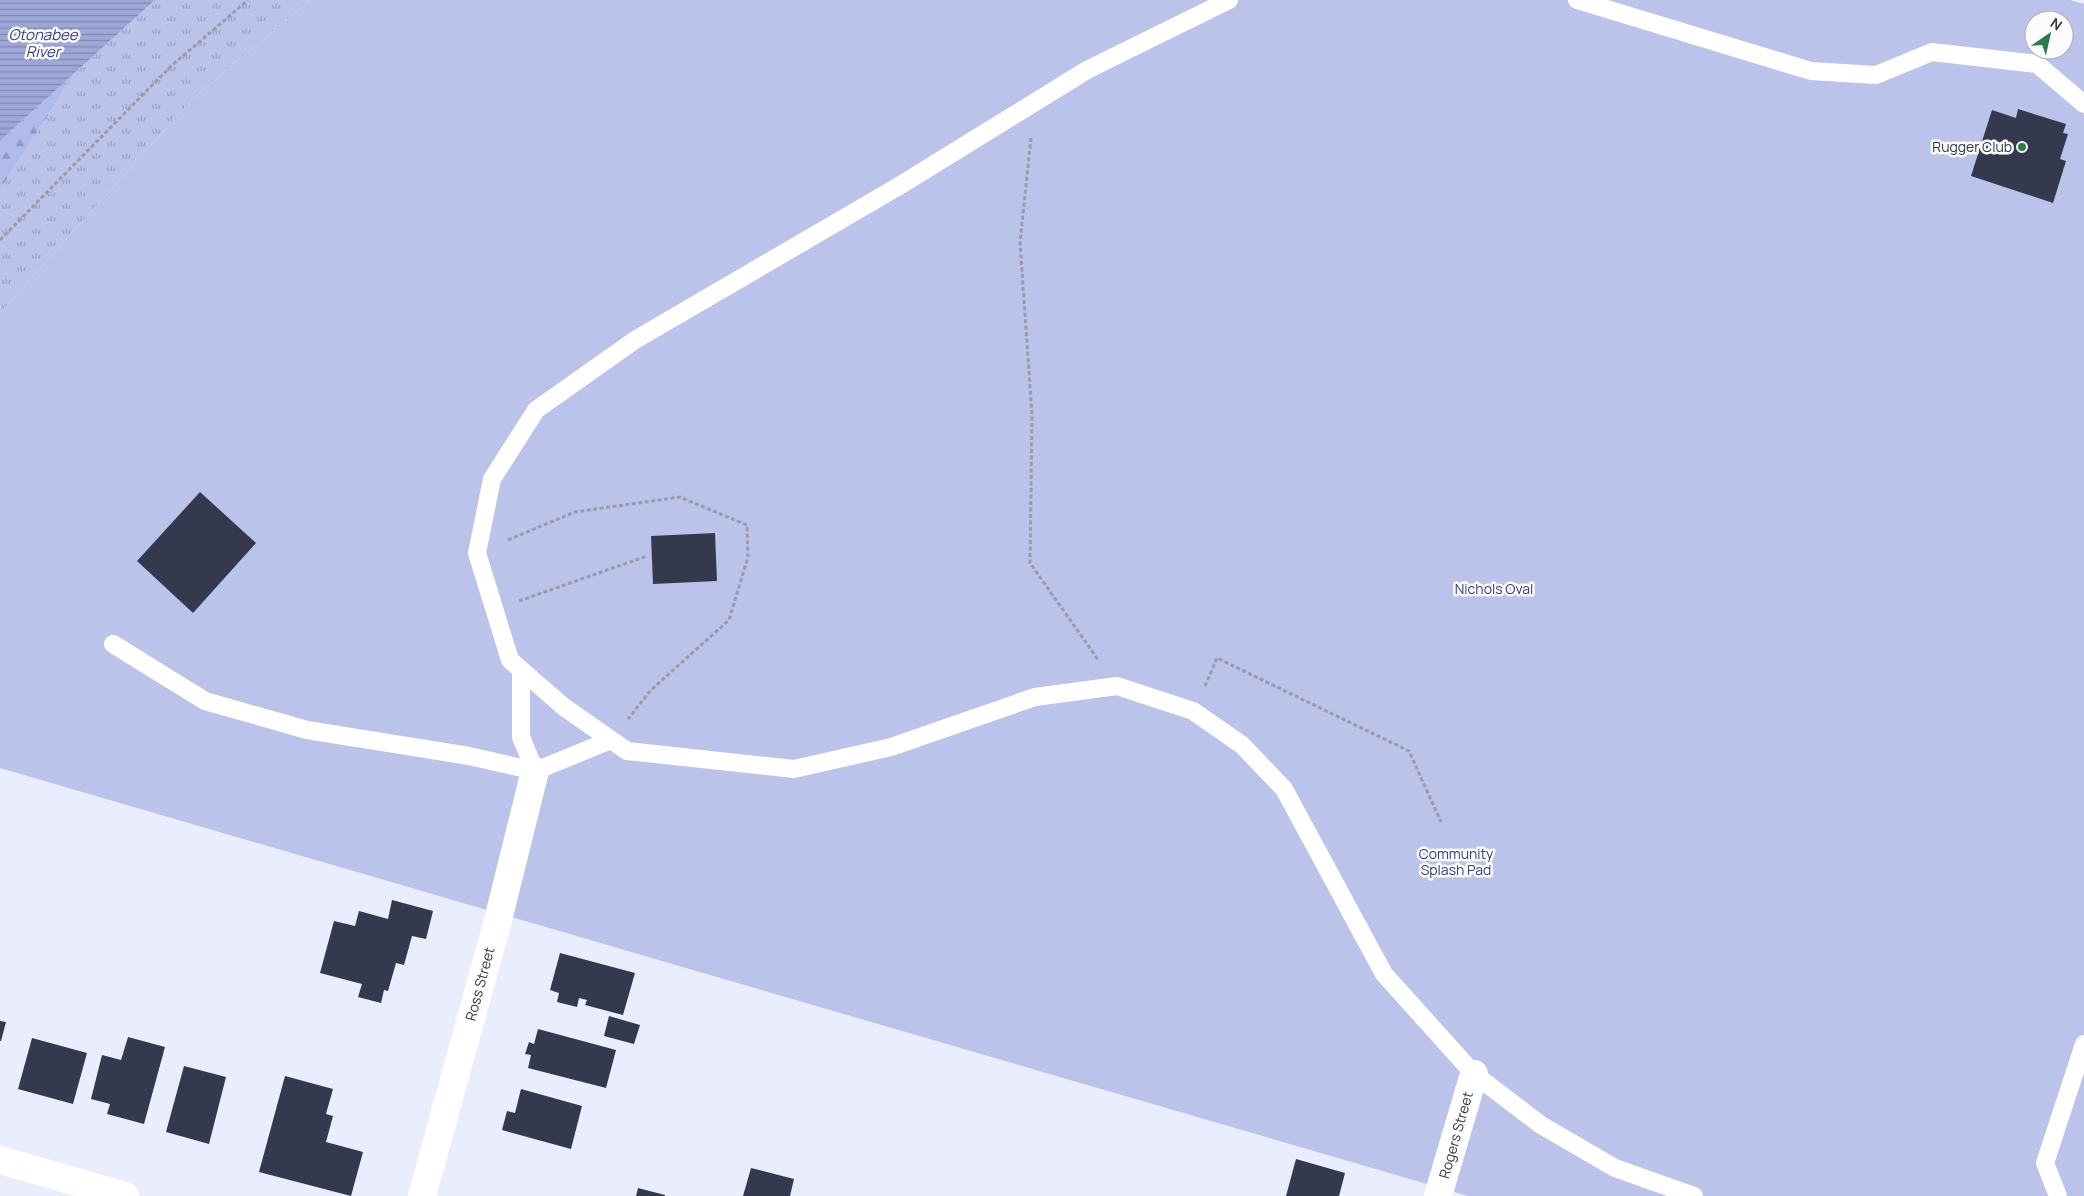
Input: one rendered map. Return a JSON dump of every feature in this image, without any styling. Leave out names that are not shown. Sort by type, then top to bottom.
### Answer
[{"type":"street","name":"Ross Street","points":[[422,1196],[496,924],[535,771]]},
{"type":"street","name":"Rogers Street","points":[[1438,1196],[1474,1074]]},
{"type":"street","points":[[0,1160],[125,1196]]},
{"type":"lane","points":[[1229,0],[1087,70],[899,186],[635,340],[536,410],[492,479],[478,553],[510,660],[564,707],[627,751],[794,769],[891,748],[1035,697],[1117,686],[1193,711],[1242,745],[1284,789],[1384,974],[1474,1074],[1541,1125],[1615,1168],[1694,1196]]},
{"type":"lane","points":[[1577,0],[1811,71],[1876,75],[1932,52],[2037,64],[2084,104]]},
{"type":"lane","points":[[113,644],[205,701],[307,730],[469,756],[535,771],[611,740]]},
{"type":"lane","points":[[521,670],[521,737],[535,771]]},
{"type":"lane","points":[[2058,1196],[2045,1162],[2084,1044]]},
{"type":"path","points":[[0,240],[170,67],[248,0]]},
{"type":"path","points":[[1034,102],[1020,242],[1032,415],[1030,563],[1117,686]]},
{"type":"path","points":[[478,553],[575,512],[680,497],[747,525],[748,558],[729,620],[651,690],[611,740]]},
{"type":"path","points":[[495,609],[647,556]]},
{"type":"path","points":[[1193,711],[1217,658],[1409,751],[1441,822]]},
{"type":"green space","points":[[155,0],[310,0],[195,96],[0,313],[0,189],[76,72]]},
{"type":"green space","name":"Nichols Oval","points":[[310,0],[2070,0],[2084,4],[2084,1196],[1468,1196],[0,768],[0,313],[195,96]]},
{"type":"green space","points":[[76,72],[0,189],[0,141]]},
{"type":"water","name":"Otonabee River","points":[[0,0],[155,0],[0,141]]},
{"type":"building","name":"Rugger Club","points":[[2018,109],[2066,124],[2063,133],[2068,134],[2060,159],[2066,161],[2053,203],[1971,176],[1992,110],[2016,118]]},
{"type":"building","points":[[200,492],[256,543],[193,613],[137,561]]},
{"type":"building","points":[[715,533],[717,581],[653,584],[651,536]]},
{"type":"building","points":[[392,900],[433,911],[426,939],[412,936],[404,965],[396,963],[388,991],[384,990],[381,1003],[358,997],[362,984],[320,973],[334,921],[355,926],[359,911],[388,919]]},
{"type":"building","points":[[560,953],[635,973],[623,1015],[585,1005],[587,1000],[579,998],[577,1007],[557,1002],[559,993],[550,990]]},
{"type":"building","points":[[609,1016],[640,1025],[634,1044],[604,1036]]},
{"type":"building","points":[[0,1021],[6,1022],[1,1041],[0,1041]]},
{"type":"building","points":[[538,1029],[616,1050],[606,1088],[528,1068],[531,1055],[525,1054],[529,1042],[534,1044]]},
{"type":"building","points":[[128,1037],[165,1047],[144,1124],[107,1114],[110,1104],[91,1099],[102,1055],[121,1060]]},
{"type":"building","points":[[32,1038],[87,1053],[73,1104],[18,1089]]},
{"type":"building","points":[[184,1066],[226,1077],[209,1144],[166,1132]]},
{"type":"building","points":[[285,1076],[333,1089],[326,1114],[333,1116],[326,1142],[363,1152],[351,1196],[259,1172]]},
{"type":"building","points":[[521,1089],[582,1106],[571,1149],[502,1130],[507,1111],[515,1113]]},
{"type":"building","points":[[1296,1159],[1345,1173],[1339,1196],[1286,1196]]},
{"type":"building","points":[[751,1168],[794,1179],[790,1196],[743,1196]]},
{"type":"building","points":[[638,1188],[665,1195],[665,1196],[636,1196]]},
{"type":"place","name":"Rugger Club","points":[[2022,147]]},
{"type":"park label","name":"Community Splash Pad","points":[[1456,862]]}]
